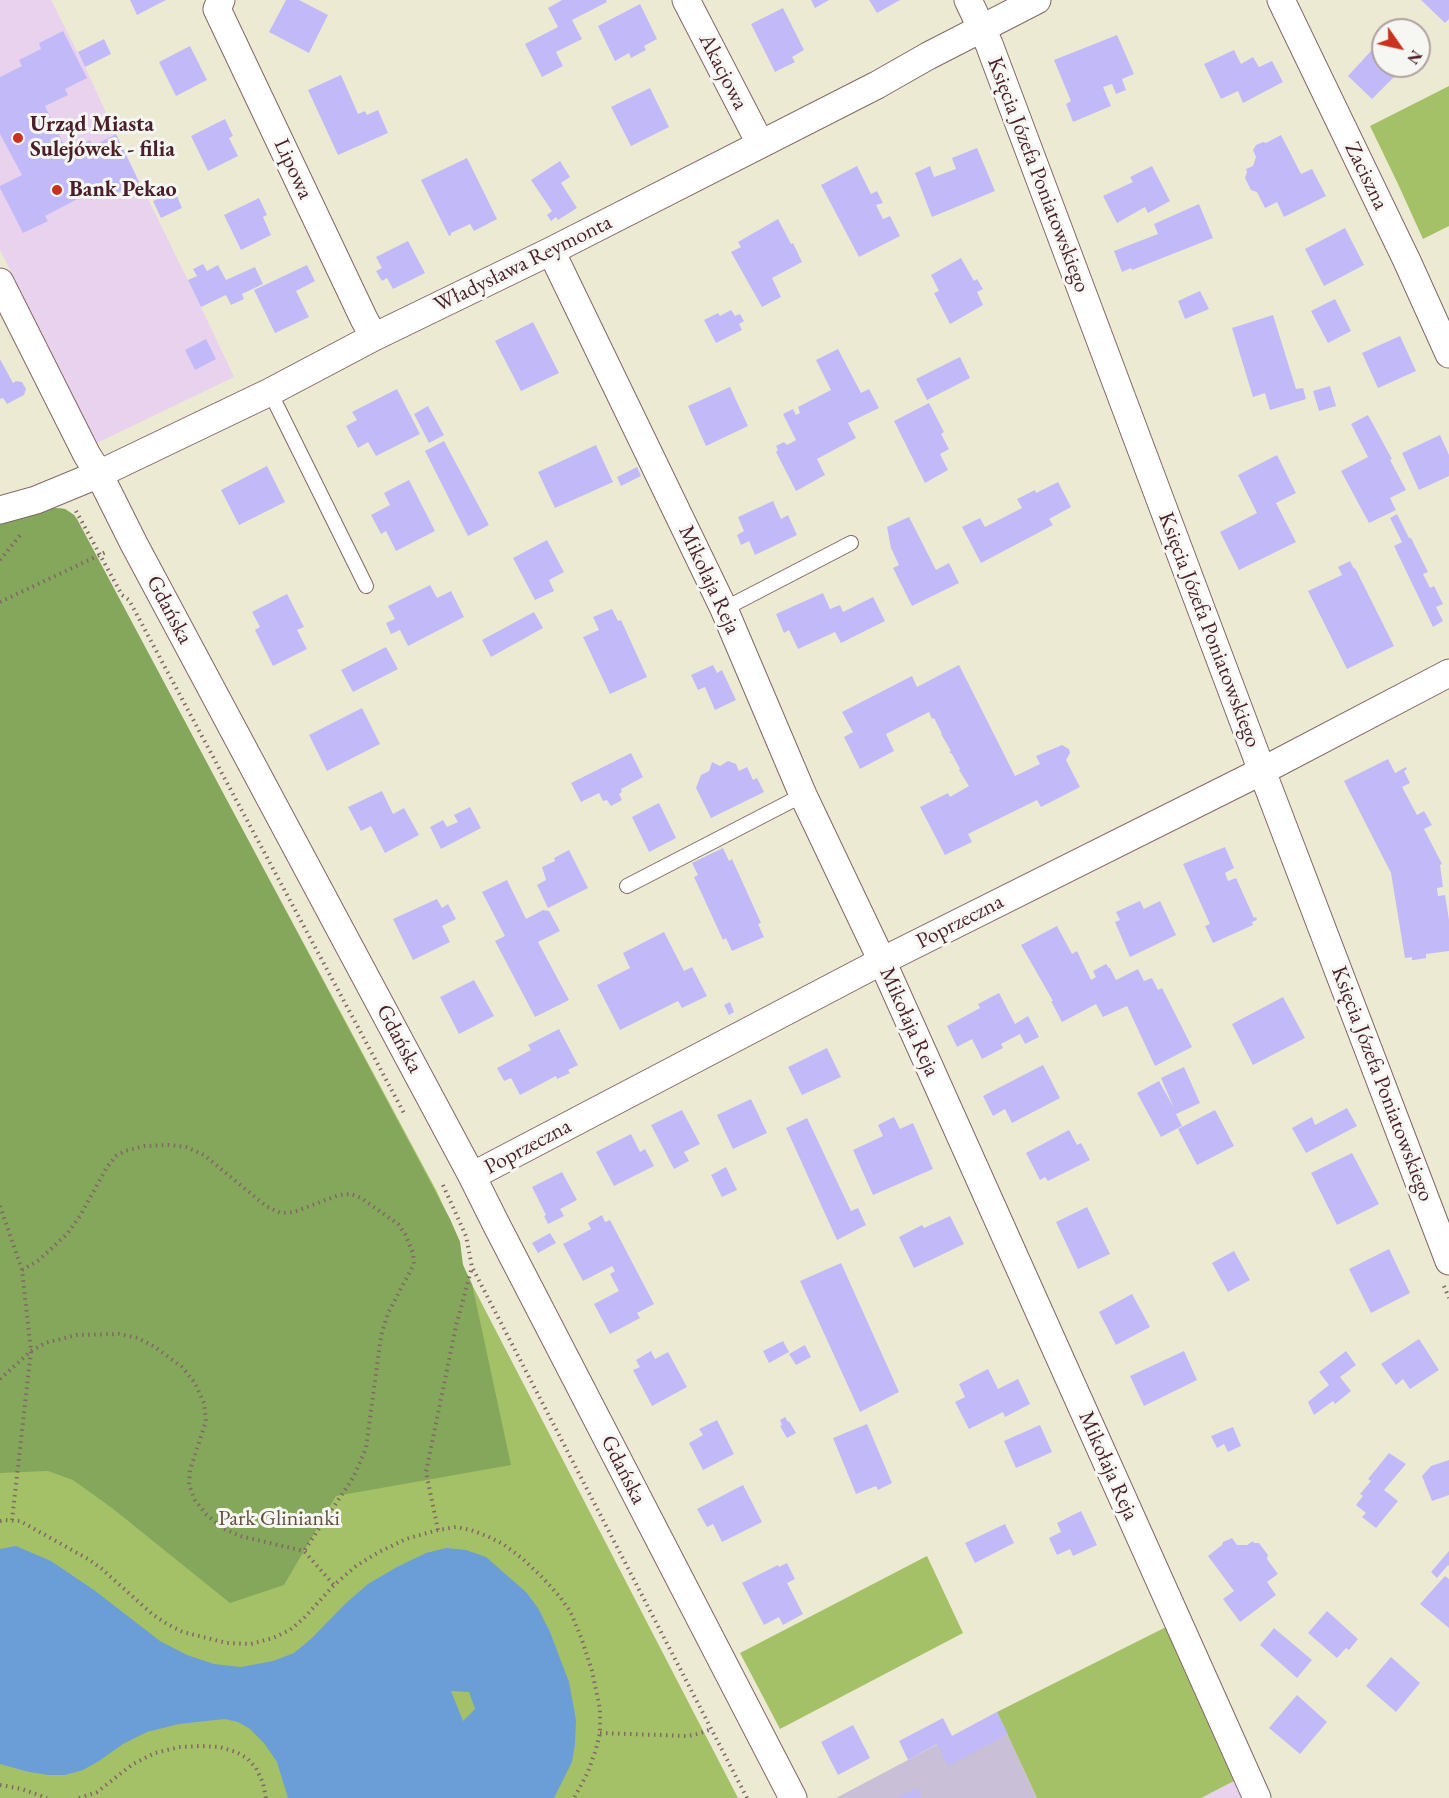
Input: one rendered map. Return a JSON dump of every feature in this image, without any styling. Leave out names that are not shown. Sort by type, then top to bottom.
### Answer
[{"type":"street","name":"Lipowa","points":[[221,0],[217,9],[374,337]]},
{"type":"street","name":"Akacjowa","points":[[686,0],[760,143]]},
{"type":"street","name":"Księcia Józefa Poniatowskiego","points":[[968,0],[982,28],[1449,1260]]},
{"type":"street","name":"Władysława Reymonta","points":[[0,510],[36,500],[99,474],[270,392],[374,337],[551,251],[877,85],[1037,0]]},
{"type":"street","name":"Zaciszna","points":[[1281,0],[1407,261],[1449,354]]},
{"type":"street","name":"Mikołaja Reja","points":[[551,251],[724,609],[803,795],[882,961],[1257,1798]]},
{"type":"street","name":"Gdańska","points":[[0,282],[87,455],[472,1176],[793,1798]]},
{"type":"street","name":"Poprzeczna","points":[[472,1176],[882,961],[1262,771],[1449,673]]},
{"type":"lane","points":[[270,392],[366,586]]},
{"type":"lane","points":[[724,609],[851,543]]},
{"type":"lane","points":[[627,886],[803,795]]},
{"type":"path","points":[[93,541],[122,595],[129,600],[410,1123]]},
{"type":"path","points":[[0,602],[100,555]]},
{"type":"path","points":[[22,1270],[39,1260],[67,1234],[80,1216],[106,1167],[116,1156],[144,1146],[186,1147],[204,1155],[266,1206],[281,1213],[294,1212],[339,1195],[351,1194],[361,1198],[398,1224],[413,1253],[414,1264],[388,1313],[381,1336],[366,1448],[353,1478],[304,1551]]},
{"type":"path","points":[[438,1176],[466,1236],[472,1267],[747,1798]]},
{"type":"path","points":[[0,1206],[22,1270],[31,1351],[12,1520]]},
{"type":"path","points":[[438,1530],[426,1472],[456,1326],[472,1267]]},
{"type":"path","points":[[0,1379],[31,1351],[45,1343],[77,1335],[119,1334],[138,1338],[155,1347],[182,1367],[195,1383],[204,1403],[206,1421],[190,1470],[189,1485],[195,1500],[222,1528],[240,1536],[304,1551],[334,1585]]},
{"type":"path","points":[[0,1521],[20,1521],[88,1559],[152,1614],[167,1624],[183,1632],[227,1643],[252,1644],[290,1630],[356,1566],[406,1539],[456,1527],[471,1530],[503,1544],[523,1559],[560,1597],[570,1611],[592,1671],[600,1709],[600,1733],[588,1772],[574,1798]]},
{"type":"path","points":[[600,1733],[687,1736],[712,1729]]},
{"type":"path","points":[[79,1798],[97,1792],[133,1764],[154,1753],[179,1747],[201,1746],[220,1747],[247,1758],[256,1768],[266,1798]]},
{"type":"path","points":[[0,1785],[22,1789],[47,1798]]},
{"type":"shaded area","points":[[0,0],[51,0],[234,377],[97,443],[0,250]]},
{"type":"shaded area","points":[[997,1712],[1037,1798],[836,1798],[908,1760]]},
{"type":"shaded area","points":[[1234,1781],[1241,1798],[1201,1798]]},
{"type":"green space","points":[[1449,86],[1449,226],[1423,239],[1370,126]]},
{"type":"green space","name":"Park Glinianki","points":[[44,507],[65,509],[77,519],[450,1219],[460,1242],[463,1265],[472,1284],[511,1465],[336,1496],[284,1585],[230,1603],[112,1508],[73,1480],[48,1471],[0,1473],[0,522]]},
{"type":"green space","name":"Park Glinianki","points":[[58,508],[65,509],[74,515],[436,1190],[460,1242],[461,1259],[466,1273],[738,1798],[0,1798],[0,522]]},
{"type":"green space","points":[[927,1556],[963,1633],[780,1729],[740,1653]]},
{"type":"green space","points":[[1166,1627],[1234,1781],[1201,1798],[1037,1798],[997,1712]]},
{"type":"water","points":[[16,1546],[51,1561],[94,1590],[160,1641],[187,1655],[214,1664],[241,1667],[273,1661],[294,1653],[368,1584],[426,1553],[446,1548],[466,1550],[486,1557],[526,1592],[538,1608],[550,1632],[569,1682],[576,1720],[572,1762],[554,1798],[288,1798],[277,1762],[264,1743],[250,1729],[238,1722],[225,1719],[179,1724],[147,1732],[123,1744],[83,1770],[65,1775],[29,1772],[0,1764],[0,1549]],"holes":[[[451,1691],[469,1692],[475,1709],[463,1721]]]},
{"type":"building","points":[[130,0],[166,0],[137,15]]},
{"type":"building","points":[[286,0],[299,0],[328,15],[309,53],[269,32]]},
{"type":"building","points":[[562,0],[606,0],[607,2],[572,20],[582,39],[556,52],[563,66],[542,77],[525,44],[558,27],[548,8]]},
{"type":"building","points":[[811,0],[829,0],[815,8]]},
{"type":"building","points":[[869,0],[900,0],[877,13]]},
{"type":"building","points":[[1421,0],[1449,0],[1449,19],[1445,23]]},
{"type":"building","points":[[640,4],[657,39],[644,46],[646,50],[631,58],[629,53],[615,61],[598,26]]},
{"type":"building","points":[[783,8],[804,50],[792,57],[795,62],[775,72],[751,24]]},
{"type":"building","points":[[63,31],[87,78],[65,89],[68,95],[45,106],[62,141],[68,152],[90,140],[93,146],[116,134],[139,182],[115,194],[113,188],[91,200],[87,194],[45,216],[48,221],[23,233],[0,188],[22,175],[0,134],[0,77],[22,66],[19,60],[41,49],[39,43]]},
{"type":"building","points":[[1117,35],[1134,74],[1122,79],[1126,90],[1116,94],[1112,84],[1103,87],[1111,106],[1073,122],[1066,104],[1071,101],[1054,60]]},
{"type":"building","points":[[104,39],[111,54],[85,67],[78,52]]},
{"type":"building","points":[[190,46],[207,80],[176,96],[159,62]]},
{"type":"building","points":[[1234,50],[1241,64],[1253,57],[1259,67],[1272,61],[1283,82],[1243,103],[1238,91],[1221,99],[1204,64]]},
{"type":"building","points":[[1371,51],[1371,78],[1393,78],[1372,99],[1348,76]]},
{"type":"building","points":[[341,75],[358,114],[365,111],[367,115],[378,110],[388,133],[338,155],[308,90]]},
{"type":"building","points":[[650,88],[669,127],[631,146],[611,107]]},
{"type":"building","points":[[225,119],[233,136],[229,138],[238,156],[208,171],[191,136]]},
{"type":"building","points":[[1281,135],[1301,174],[1312,169],[1326,196],[1284,217],[1277,202],[1265,208],[1257,192],[1251,190],[1245,178],[1246,169],[1253,166],[1256,157],[1253,150],[1256,145],[1266,143]]},
{"type":"building","points":[[977,148],[995,191],[932,217],[915,173],[930,166],[934,177],[956,169],[952,158]]},
{"type":"building","points":[[467,158],[497,219],[474,231],[470,224],[449,236],[421,180]]},
{"type":"building","points":[[560,161],[570,177],[561,183],[577,208],[558,220],[556,217],[551,221],[547,215],[552,211],[531,180]]},
{"type":"building","points":[[857,166],[871,194],[877,191],[883,203],[876,205],[883,219],[890,216],[900,236],[859,257],[821,185]]},
{"type":"building","points":[[1152,166],[1170,201],[1148,213],[1145,207],[1117,223],[1103,196],[1133,182],[1130,177]]},
{"type":"building","points":[[175,191],[182,208],[161,218],[153,201]]},
{"type":"building","points":[[259,198],[267,215],[263,217],[271,235],[241,250],[224,215]]},
{"type":"building","points":[[1199,204],[1213,238],[1122,272],[1114,251],[1158,234],[1154,224]]},
{"type":"building","points":[[778,219],[802,262],[772,278],[781,297],[762,307],[731,252],[741,247],[738,242]]},
{"type":"building","points":[[1345,228],[1364,265],[1324,286],[1305,249]]},
{"type":"building","points":[[408,241],[425,273],[393,289],[387,278],[382,281],[376,271],[382,268],[376,257]]},
{"type":"building","points":[[961,258],[974,281],[977,279],[983,289],[977,292],[983,305],[950,324],[934,293],[939,291],[931,275]]},
{"type":"building","points":[[203,264],[207,271],[218,265],[226,280],[255,267],[263,284],[242,294],[244,299],[231,305],[226,295],[201,307],[188,280],[197,276],[193,269]]},
{"type":"building","points":[[307,265],[315,281],[296,291],[309,317],[275,333],[254,290]]},
{"type":"building","points":[[1200,291],[1209,309],[1185,319],[1178,301]]},
{"type":"building","points":[[1335,299],[1351,331],[1328,343],[1311,311]]},
{"type":"building","points":[[731,310],[735,316],[740,314],[744,321],[739,324],[742,330],[716,343],[704,320],[718,313],[720,316]]},
{"type":"building","points":[[1273,315],[1296,389],[1303,388],[1306,399],[1270,410],[1265,393],[1253,397],[1232,328]]},
{"type":"building","points":[[533,322],[559,373],[521,391],[495,341]]},
{"type":"building","points":[[1400,336],[1416,371],[1378,388],[1362,353]]},
{"type":"building","points":[[206,339],[216,359],[195,370],[185,350]]},
{"type":"building","points":[[838,349],[861,393],[869,389],[879,408],[848,423],[856,438],[817,459],[825,475],[796,491],[776,452],[778,450],[776,446],[784,442],[787,445],[796,440],[783,414],[793,409],[796,415],[800,413],[798,407],[831,390],[816,360]]},
{"type":"building","points":[[960,357],[970,378],[927,400],[916,379]]},
{"type":"building","points":[[0,359],[13,383],[22,382],[26,389],[24,395],[7,404],[3,398],[0,399]]},
{"type":"building","points":[[1330,386],[1336,406],[1319,411],[1313,391]]},
{"type":"building","points":[[730,387],[748,426],[706,446],[688,406]]},
{"type":"building","points":[[397,389],[420,434],[376,456],[368,442],[358,448],[346,426],[357,420],[352,412]]},
{"type":"building","points":[[929,403],[944,432],[941,434],[949,449],[940,454],[948,470],[925,483],[894,421]]},
{"type":"building","points":[[428,406],[444,435],[429,443],[414,414]]},
{"type":"building","points":[[1368,415],[1406,490],[1390,498],[1396,510],[1369,523],[1341,471],[1368,457],[1351,424]]},
{"type":"building","points":[[1440,435],[1449,455],[1449,476],[1419,490],[1402,453]]},
{"type":"building","points":[[444,441],[489,525],[468,536],[425,451]]},
{"type":"building","points":[[596,445],[613,482],[555,508],[538,472]]},
{"type":"building","points":[[1277,455],[1296,493],[1276,503],[1296,542],[1239,570],[1220,532],[1257,513],[1238,475]]},
{"type":"building","points":[[267,466],[285,502],[239,525],[221,490]]},
{"type":"building","points":[[637,467],[641,476],[621,486],[617,477]]},
{"type":"building","points":[[409,480],[435,531],[396,551],[386,531],[381,534],[371,515],[390,505],[384,493]]},
{"type":"building","points":[[1058,482],[1071,507],[1049,519],[1053,525],[981,563],[962,527],[980,518],[985,527],[1022,508],[1017,499]]},
{"type":"building","points":[[773,501],[781,519],[788,515],[797,535],[755,555],[749,541],[741,545],[737,535],[744,531],[738,517]]},
{"type":"building","points":[[1397,514],[1428,572],[1423,574],[1430,588],[1434,586],[1443,604],[1436,607],[1443,621],[1433,627],[1394,546],[1402,542],[1390,518]]},
{"type":"building","points":[[909,517],[936,570],[949,563],[959,583],[912,606],[893,568],[899,565],[891,548],[887,527]]},
{"type":"building","points":[[547,540],[564,572],[549,580],[554,591],[535,600],[513,558]]},
{"type":"building","points":[[1350,561],[1394,646],[1347,669],[1308,591],[1342,575],[1338,567]]},
{"type":"building","points":[[430,585],[437,598],[451,591],[464,617],[408,646],[400,630],[391,634],[386,623],[395,619],[388,606]]},
{"type":"building","points":[[823,593],[830,609],[840,605],[843,612],[873,597],[885,621],[841,643],[835,632],[798,649],[789,630],[784,633],[776,614]]},
{"type":"building","points":[[287,594],[304,627],[297,630],[307,649],[273,666],[255,630],[260,627],[252,612]]},
{"type":"building","points":[[612,609],[618,621],[621,620],[647,677],[610,694],[583,637],[599,630],[593,617]]},
{"type":"building","points":[[534,612],[543,628],[491,657],[482,640]]},
{"type":"building","points":[[386,647],[398,669],[353,692],[341,670]]},
{"type":"building","points":[[713,665],[717,673],[722,670],[736,700],[715,710],[705,687],[698,690],[691,675]]},
{"type":"building","points":[[959,665],[1015,776],[1040,764],[1036,756],[1062,745],[1069,749],[1070,753],[1066,760],[1080,787],[1041,807],[1037,800],[968,834],[972,842],[945,855],[920,807],[948,793],[950,797],[969,786],[949,752],[951,751],[934,718],[932,719],[929,712],[886,734],[894,751],[860,769],[844,737],[853,732],[842,712],[912,676],[917,687]]},
{"type":"building","points":[[362,708],[380,744],[327,771],[309,735]]},
{"type":"building","points":[[631,753],[643,777],[621,789],[622,792],[619,794],[622,800],[611,806],[607,800],[603,801],[599,793],[581,802],[571,783]]},
{"type":"building","points":[[1388,759],[1395,773],[1406,767],[1404,771],[1410,783],[1402,787],[1417,815],[1424,811],[1432,825],[1424,829],[1442,864],[1440,865],[1443,887],[1437,888],[1438,896],[1445,895],[1449,920],[1449,951],[1426,954],[1426,958],[1414,960],[1412,957],[1405,958],[1391,873],[1344,781]]},
{"type":"building","points":[[728,761],[736,764],[739,771],[747,767],[753,780],[757,778],[764,792],[711,818],[696,788],[701,775],[709,771],[712,762],[720,766]]},
{"type":"building","points":[[382,791],[393,814],[404,808],[419,835],[385,853],[371,826],[361,831],[348,807]]},
{"type":"building","points":[[659,803],[676,838],[649,852],[632,817]]},
{"type":"building","points":[[470,807],[481,828],[441,849],[430,827],[443,820],[447,827],[458,822],[454,815]]},
{"type":"building","points":[[1225,847],[1234,868],[1225,873],[1228,881],[1236,878],[1257,920],[1252,922],[1253,925],[1213,943],[1205,926],[1210,924],[1183,864]]},
{"type":"building","points":[[723,848],[729,861],[732,859],[761,923],[758,924],[764,937],[732,951],[726,938],[723,940],[694,877],[698,875],[692,863]]},
{"type":"building","points":[[569,850],[588,888],[548,908],[537,885],[546,880],[542,867],[555,861],[554,858]]},
{"type":"building","points":[[507,880],[526,919],[543,910],[549,911],[560,931],[538,942],[569,1000],[535,1017],[495,941],[505,936],[482,892]]},
{"type":"building","points":[[437,899],[442,908],[448,904],[456,919],[442,926],[450,942],[413,960],[393,919]]},
{"type":"building","points":[[1140,901],[1144,909],[1160,901],[1176,935],[1130,957],[1115,922],[1120,920],[1116,912]]},
{"type":"building","points":[[1057,926],[1072,954],[1077,951],[1091,980],[1096,977],[1093,971],[1106,964],[1116,980],[1138,969],[1144,981],[1152,978],[1158,990],[1162,988],[1192,1047],[1155,1066],[1127,1006],[1103,1017],[1096,1004],[1062,1022],[1051,1001],[1053,1001],[1021,945]]},
{"type":"building","points":[[664,932],[684,971],[692,967],[707,996],[682,1008],[678,1001],[620,1030],[597,985],[630,968],[623,953]]},
{"type":"building","points":[[474,980],[494,1016],[459,1034],[440,997]]},
{"type":"building","points":[[999,993],[1015,1024],[1028,1016],[1039,1037],[1025,1044],[1020,1034],[1001,1044],[1003,1048],[982,1059],[972,1039],[957,1047],[947,1026],[980,1008],[978,1004]]},
{"type":"building","points":[[1283,997],[1305,1038],[1253,1065],[1232,1024]]},
{"type":"building","points":[[730,1002],[734,1012],[729,1015],[724,1005]]},
{"type":"building","points":[[559,1029],[578,1065],[568,1070],[570,1073],[557,1079],[556,1076],[520,1095],[511,1078],[504,1081],[497,1068],[531,1050],[528,1045]]},
{"type":"building","points":[[827,1048],[841,1077],[802,1095],[788,1067]]},
{"type":"building","points":[[1043,1065],[1060,1098],[1012,1123],[1005,1109],[993,1116],[983,1096]]},
{"type":"building","points":[[1184,1067],[1200,1103],[1176,1114],[1182,1126],[1161,1137],[1137,1093],[1159,1081],[1174,1108],[1161,1078]]},
{"type":"building","points":[[751,1099],[767,1133],[733,1149],[717,1115]]},
{"type":"building","points":[[1347,1108],[1357,1126],[1306,1153],[1292,1128],[1312,1117],[1315,1125]]},
{"type":"building","points":[[682,1110],[700,1144],[684,1152],[689,1161],[674,1169],[651,1125]]},
{"type":"building","points":[[1215,1110],[1234,1146],[1197,1165],[1178,1129]]},
{"type":"building","points":[[894,1117],[900,1129],[913,1123],[933,1169],[873,1195],[853,1150],[883,1136],[878,1125]]},
{"type":"building","points":[[807,1118],[851,1211],[858,1208],[866,1225],[837,1240],[786,1128]]},
{"type":"building","points":[[1069,1130],[1077,1145],[1081,1143],[1090,1160],[1048,1181],[1045,1177],[1040,1180],[1026,1153]]},
{"type":"building","points":[[631,1134],[640,1152],[645,1149],[654,1166],[614,1186],[596,1152]]},
{"type":"building","points":[[1352,1153],[1379,1204],[1337,1225],[1311,1173]]},
{"type":"building","points":[[726,1167],[737,1190],[722,1197],[711,1175]]},
{"type":"building","points":[[562,1172],[577,1200],[560,1209],[564,1216],[548,1224],[532,1187]]},
{"type":"building","points":[[1087,1207],[1110,1254],[1078,1269],[1056,1222]]},
{"type":"building","points":[[602,1215],[605,1222],[610,1220],[654,1304],[637,1313],[640,1318],[610,1334],[594,1304],[619,1291],[610,1274],[615,1271],[612,1266],[583,1281],[563,1244],[591,1229],[588,1223]]},
{"type":"building","points":[[950,1216],[964,1244],[914,1268],[899,1237],[922,1225],[924,1228]]},
{"type":"building","points":[[550,1233],[556,1243],[538,1253],[532,1243]]},
{"type":"building","points":[[1389,1249],[1410,1293],[1371,1313],[1349,1269]]},
{"type":"building","points":[[1234,1251],[1250,1280],[1228,1292],[1212,1263]]},
{"type":"building","points":[[841,1263],[899,1392],[860,1412],[800,1281]]},
{"type":"building","points":[[1132,1294],[1150,1327],[1116,1345],[1099,1312]]},
{"type":"building","points":[[1419,1339],[1439,1370],[1410,1389],[1403,1379],[1396,1385],[1381,1364]]},
{"type":"building","points":[[783,1341],[789,1352],[769,1363],[763,1351]]},
{"type":"building","points":[[805,1345],[811,1357],[796,1365],[789,1354]]},
{"type":"building","points":[[651,1351],[655,1359],[668,1352],[687,1387],[652,1406],[633,1370],[640,1367],[636,1360]]},
{"type":"building","points":[[1184,1351],[1197,1380],[1144,1406],[1130,1376]]},
{"type":"building","points":[[1346,1351],[1356,1365],[1340,1377],[1351,1391],[1335,1404],[1333,1401],[1314,1415],[1308,1402],[1329,1385],[1319,1372]]},
{"type":"building","points":[[988,1369],[998,1389],[1018,1379],[1030,1404],[1005,1417],[1003,1412],[969,1429],[955,1402],[965,1397],[959,1384]]},
{"type":"building","points":[[785,1417],[796,1433],[787,1438],[780,1426],[782,1425],[780,1420]]},
{"type":"building","points":[[717,1420],[734,1454],[703,1470],[689,1443],[703,1435],[699,1429]]},
{"type":"building","points":[[867,1424],[892,1483],[878,1490],[876,1486],[856,1494],[833,1438]]},
{"type":"building","points":[[1040,1425],[1052,1452],[1016,1468],[1004,1441]]},
{"type":"building","points":[[1233,1427],[1241,1446],[1228,1452],[1224,1444],[1217,1448],[1211,1436]]},
{"type":"building","points":[[1389,1453],[1406,1464],[1384,1490],[1398,1501],[1376,1528],[1362,1517],[1366,1513],[1356,1505],[1363,1496],[1360,1494],[1371,1481],[1368,1479]]},
{"type":"building","points":[[1449,1460],[1449,1495],[1432,1501],[1422,1476],[1431,1466]]},
{"type":"building","points":[[743,1485],[762,1522],[722,1542],[713,1524],[707,1527],[697,1509]]},
{"type":"building","points":[[1081,1511],[1097,1545],[1073,1556],[1070,1549],[1057,1555],[1049,1538],[1061,1532],[1057,1523]]},
{"type":"building","points":[[1005,1524],[1014,1543],[975,1563],[965,1543]]},
{"type":"building","points":[[1232,1538],[1237,1545],[1247,1545],[1253,1541],[1259,1543],[1278,1574],[1267,1582],[1276,1595],[1240,1622],[1223,1599],[1234,1591],[1208,1556],[1223,1542]]},
{"type":"building","points":[[1449,1551],[1449,1566],[1437,1578],[1431,1572]]},
{"type":"building","points":[[787,1563],[795,1579],[787,1583],[803,1614],[783,1625],[779,1617],[764,1625],[742,1583],[778,1565],[779,1567]]},
{"type":"building","points":[[1445,1576],[1449,1579],[1449,1628],[1420,1604]]},
{"type":"building","points":[[1327,1611],[1358,1639],[1349,1650],[1346,1648],[1337,1658],[1308,1633]]},
{"type":"building","points":[[1274,1628],[1312,1660],[1297,1678],[1260,1645]]},
{"type":"building","points":[[1391,1657],[1420,1683],[1396,1712],[1366,1686]]},
{"type":"building","points":[[1297,1695],[1327,1722],[1300,1754],[1269,1728]]},
{"type":"building","points":[[997,1712],[1008,1734],[948,1766],[937,1744],[908,1760],[899,1741],[943,1718],[952,1736]]},
{"type":"building","points":[[853,1725],[870,1758],[838,1775],[821,1742]]},
{"type":"building","points":[[917,1788],[922,1798],[898,1798]]},
{"type":"place","name":"Urząd Miasta Sulejówek - filia","points":[[18,138]]},
{"type":"place","name":"Bank Pekao","points":[[57,190]]}]
